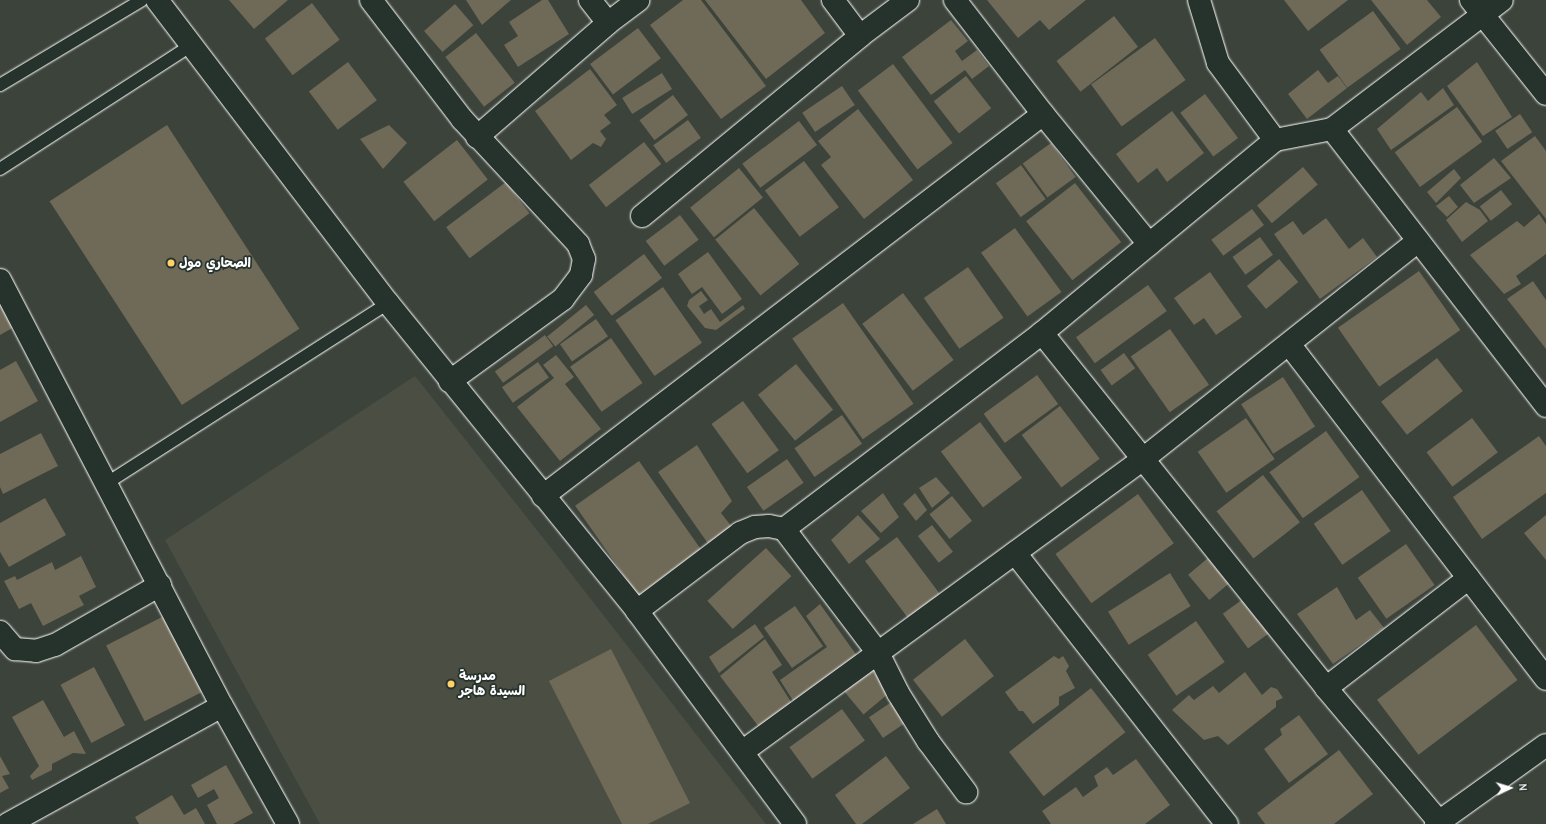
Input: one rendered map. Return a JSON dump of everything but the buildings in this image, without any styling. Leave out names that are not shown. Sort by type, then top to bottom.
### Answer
[{"type":"street","points":[[157,0],[388,304],[638,611],[795,824]]},
{"type":"street","points":[[371,0],[477,137],[578,244],[584,259],[581,275],[563,299],[450,381]]},
{"type":"street","points":[[590,0],[608,23]]},
{"type":"street","points":[[477,137],[608,23],[638,0]]},
{"type":"street","points":[[833,0],[860,36]]},
{"type":"street","points":[[642,216],[860,36],[908,0]]},
{"type":"street","points":[[954,0],[1043,114],[1149,244]]},
{"type":"street","points":[[1198,0],[1218,63],[1275,140]]},
{"type":"street","points":[[784,529],[1042,332],[1275,140],[1332,129],[1477,8],[1502,0]]},
{"type":"street","points":[[1477,8],[1546,94]]},
{"type":"street","points":[[543,496],[1043,114]]},
{"type":"street","points":[[1332,129],[1546,406]]},
{"type":"street","points":[[742,752],[1143,459],[1418,241]]},
{"type":"street","points":[[0,280],[222,706],[288,824]]},
{"type":"street","points":[[1042,332],[1326,688],[1438,823],[1546,745]]},
{"type":"street","points":[[1289,344],[1546,679]]},
{"type":"street","points":[[638,611],[740,533],[755,527],[769,526],[784,529],[878,653],[902,699],[966,792]]},
{"type":"street","points":[[1015,553],[1227,824]]},
{"type":"street","points":[[1326,688],[1469,578]]},
{"type":"street","points":[[0,632],[15,649],[36,651],[55,645],[160,585]]},
{"type":"street","points":[[8,824],[222,706]]},
{"type":"lane","points":[[0,85],[142,0]]},
{"type":"lane","points":[[0,169],[192,45]]},
{"type":"lane","points":[[107,483],[388,304]]},
{"type":"shaded area","name":"مدرسة السيدة هاجر","points":[[415,376],[766,824],[320,824],[165,540]]},
{"type":"place","name":"الصحاري مول","points":[[171,263]]},
{"type":"place","name":"مدرسة السيدة هاجر","points":[[451,684]]}]
